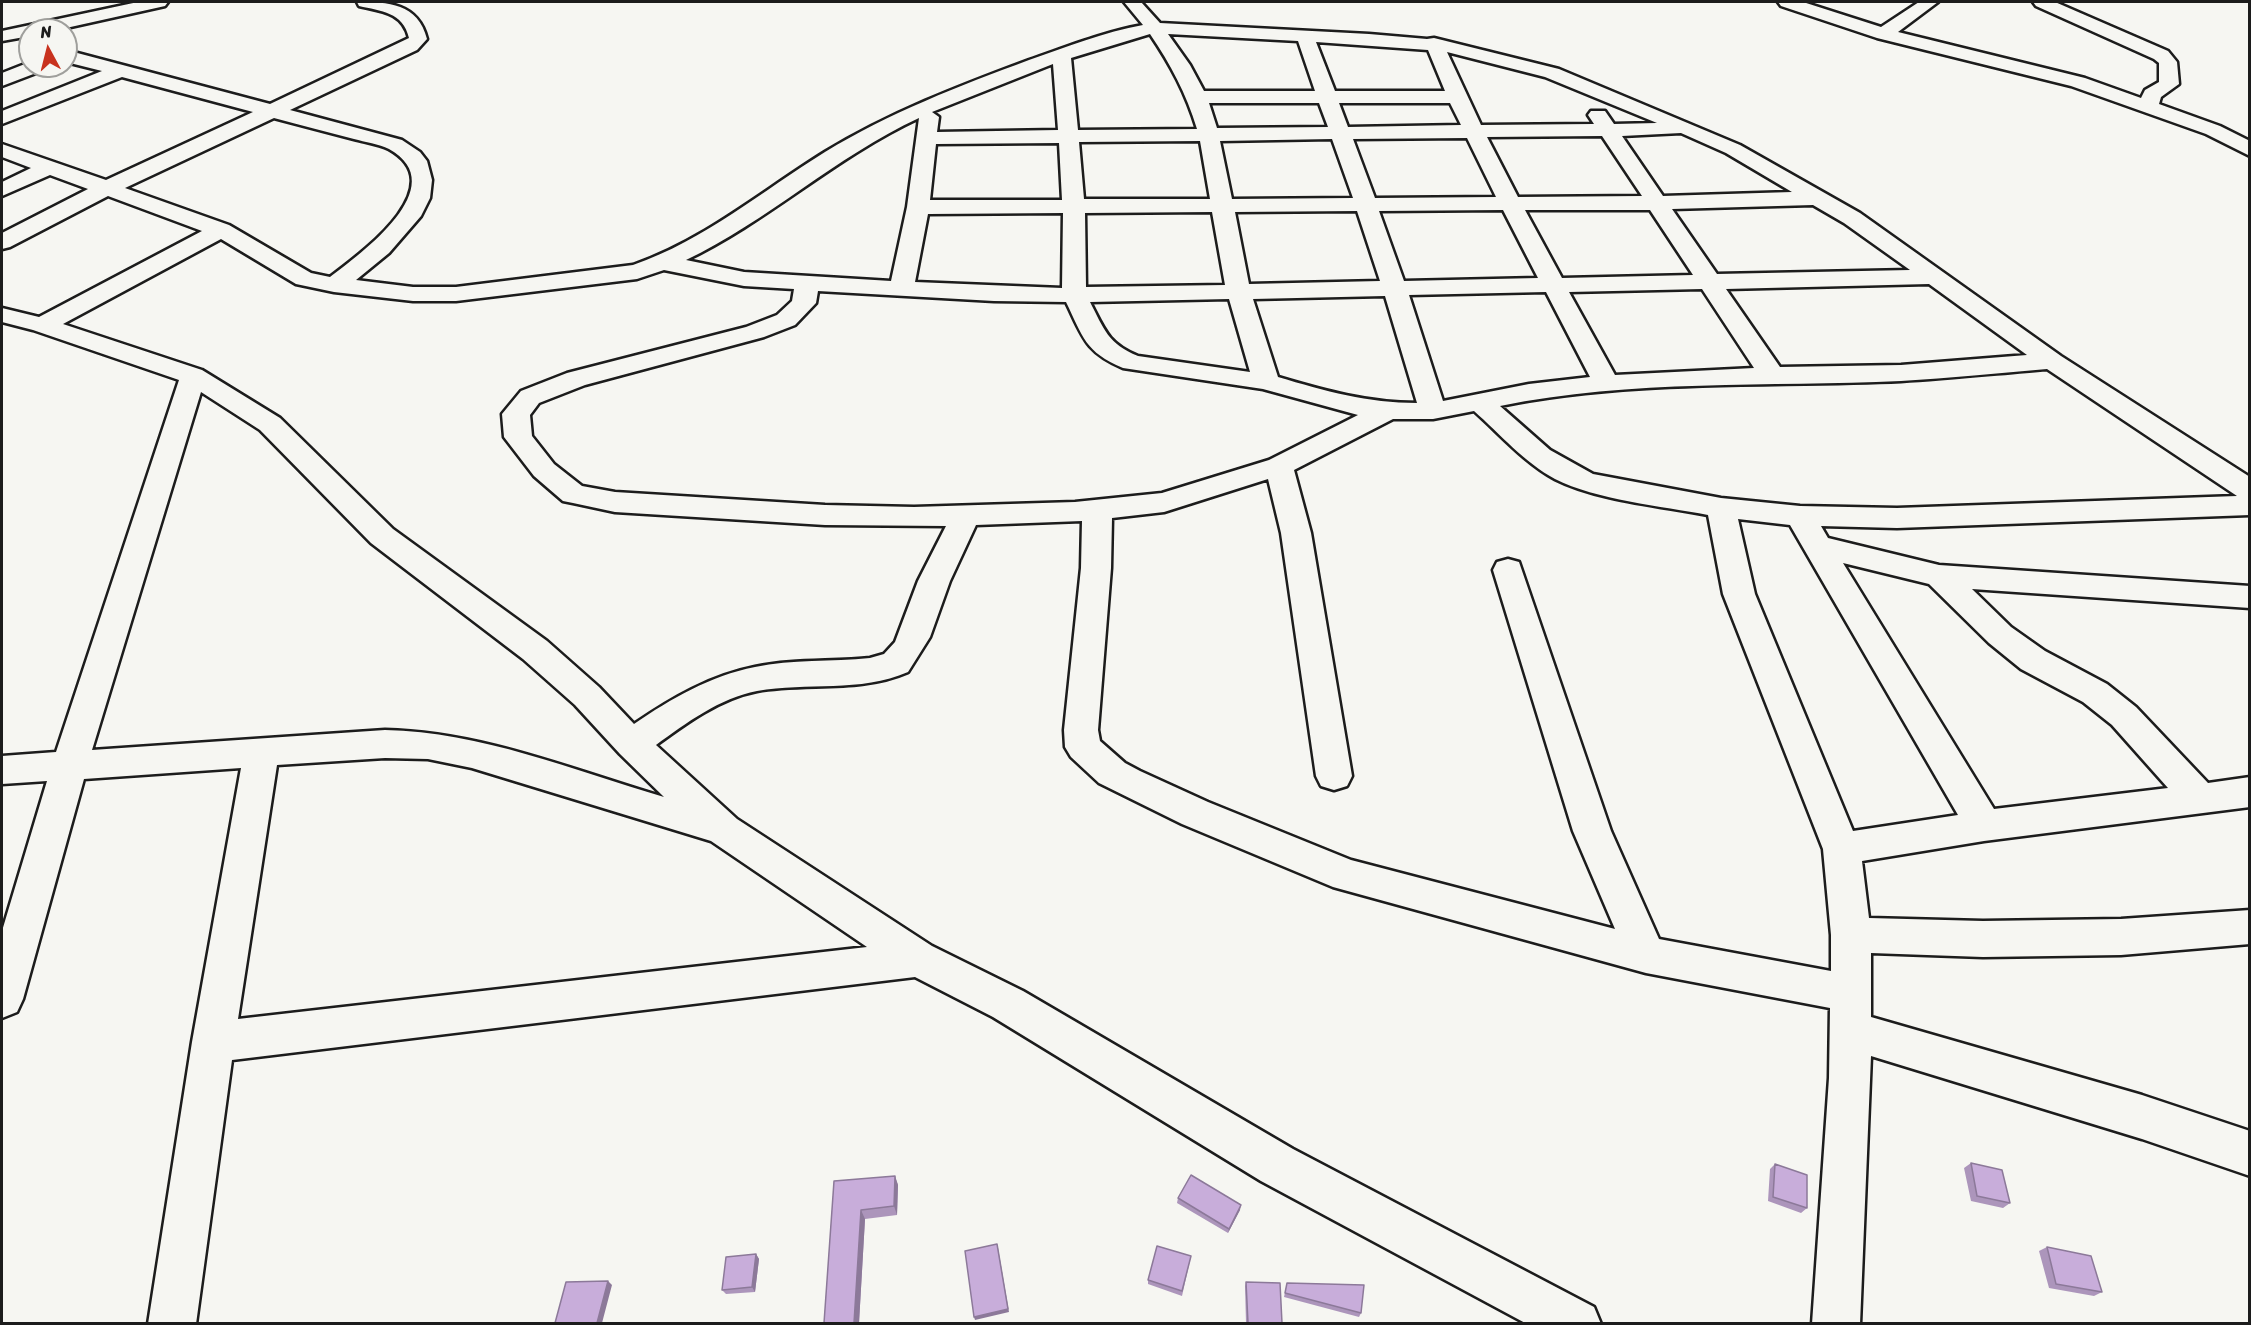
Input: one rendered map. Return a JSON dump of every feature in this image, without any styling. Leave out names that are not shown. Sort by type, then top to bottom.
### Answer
[{"type":"street","points":[[78,18],[124,6],[159,2]]},
{"type":"street","points":[[2,242],[107,188],[272,113],[411,46],[418,39],[417,26],[400,10],[365,2]]},
{"type":"street","points":[[1132,2],[1155,28],[1181,64],[1197,98],[1209,134],[1238,290],[1266,382]]},
{"type":"street","points":[[1787,2],[1883,34],[2041,72],[2148,106],[2212,130],[2250,150]]},
{"type":"street","points":[[1883,34],[1926,2]]},
{"type":"street","points":[[2042,2],[2144,47],[2168,62],[2169,84],[2152,94],[2148,106]]},
{"type":"street","points":[[2,150],[221,230],[304,279],[334,285],[413,294],[456,294],[593,279],[637,272],[664,264],[886,124],[932,103],[1117,36],[1155,28],[1434,43],[1488,54],[1580,84],[1734,149],[1821,198],[1938,277],[2052,361],[2250,490]]},
{"type":"street","points":[[2,36],[18,33]]},
{"type":"street","points":[[1305,36],[1337,132],[1366,204],[1395,288],[1433,411]]},
{"type":"street","points":[[1434,43],[1456,97],[1509,203],[1605,383]]},
{"type":"street","points":[[1062,55],[1074,207],[1074,295],[1100,345],[1113,355],[1132,363],[1266,382],[1344,405],[1388,411],[1433,411],[1529,392],[1605,383],[1772,375],[1901,373],[2052,361]]},
{"type":"street","points":[[78,59],[395,144],[416,159],[421,178],[418,200],[406,223],[388,244],[334,285]]},
{"type":"street","points":[[2,118],[120,71]]},
{"type":"street","points":[[2,80],[18,74]]},
{"type":"street","points":[[1580,84],[1605,128],[1772,375]]},
{"type":"street","points":[[1197,98],[1456,97]]},
{"type":"street","points":[[902,287],[918,207],[932,103]]},
{"type":"street","points":[[926,138],[1474,129],[1689,129]]},
{"type":"street","points":[[2,190],[47,168]]},
{"type":"street","points":[[918,207],[1656,203],[1821,198]]},
{"type":"street","points":[[42,325],[221,230]]},
{"type":"street","points":[[664,264],[744,279],[994,294],[1074,295],[1553,283],[1938,277]]},
{"type":"street","points":[[807,282],[804,303],[786,320],[755,332],[576,379],[530,397],[516,414],[518,437],[544,470],[573,494],[615,502],[825,515],[1075,512],[1164,502],[1279,466],[1388,411]]},
{"type":"street","points":[[2,315],[42,325],[193,376],[270,424],[382,536],[535,650],[586,696],[632,744],[724,830],[918,959],[1008,1004],[1276,1165],[1577,1323]]},
{"type":"street","points":[[2,999],[68,766],[128,568],[193,376]]},
{"type":"street","points":[[1480,402],[1540,456],[1564,472],[1586,482],[1721,508],[1800,516],[1897,518],[2250,505]]},
{"type":"street","points":[[2211,465],[2250,475]]},
{"type":"street","points":[[1279,466],[1296,533],[1334,776]]},
{"type":"street","points":[[1721,508],[1738,594],[1842,849],[1851,935],[1850,1011],[1836,1323]]},
{"type":"street","points":[[1097,509],[1096,568],[1081,730],[1083,747],[1112,773],[1195,813],[1346,875],[1850,1011],[2250,1154]]},
{"type":"street","points":[[632,744],[711,693],[756,679],[873,671],[895,664],[907,649],[934,581],[966,515]]},
{"type":"street","points":[[1800,516],[1984,826]]},
{"type":"street","points":[[1818,546],[1939,576],[2250,597]]},
{"type":"street","points":[[1508,570],[1592,831],[1646,956]]},
{"type":"street","points":[[1939,576],[2000,635],[2033,660],[2095,693],[2124,716],[2202,800]]},
{"type":"street","points":[[2,770],[385,744],[428,745],[472,754],[724,830]]},
{"type":"street","points":[[172,1323],[213,1042],[261,753]]},
{"type":"street","points":[[1842,849],[1984,826],[2202,800],[2250,792]]},
{"type":"street","points":[[1851,935],[1983,939],[2121,937],[2250,927]]},
{"type":"street","points":[[213,1042],[918,959]]},
{"type":"building","points":[[1971,1163],[2002,1170],[2010,1203],[1977,1196]]},
{"type":"building","points":[[1775,1164],[1807,1175],[1807,1208],[1773,1197]]},
{"type":"building","points":[[1191,1175],[1241,1205],[1229,1229],[1178,1198]]},
{"type":"building","points":[[895,1176],[894,1206],[861,1210],[854,1323],[824,1323],[834,1181]]},
{"type":"building","points":[[997,1244],[1008,1309],[974,1317],[965,1251]]},
{"type":"building","points":[[1157,1246],[1191,1256],[1182,1291],[1148,1280]]},
{"type":"building","points":[[2047,1247],[2091,1256],[2102,1292],[2056,1284]]},
{"type":"building","points":[[756,1254],[752,1287],[722,1290],[726,1257]]},
{"type":"building","points":[[608,1281],[597,1323],[555,1323],[566,1282]]},
{"type":"building","points":[[1246,1282],[1280,1283],[1282,1323],[1248,1323]]},
{"type":"building","points":[[1287,1283],[1364,1285],[1361,1313],[1285,1293]]}]
